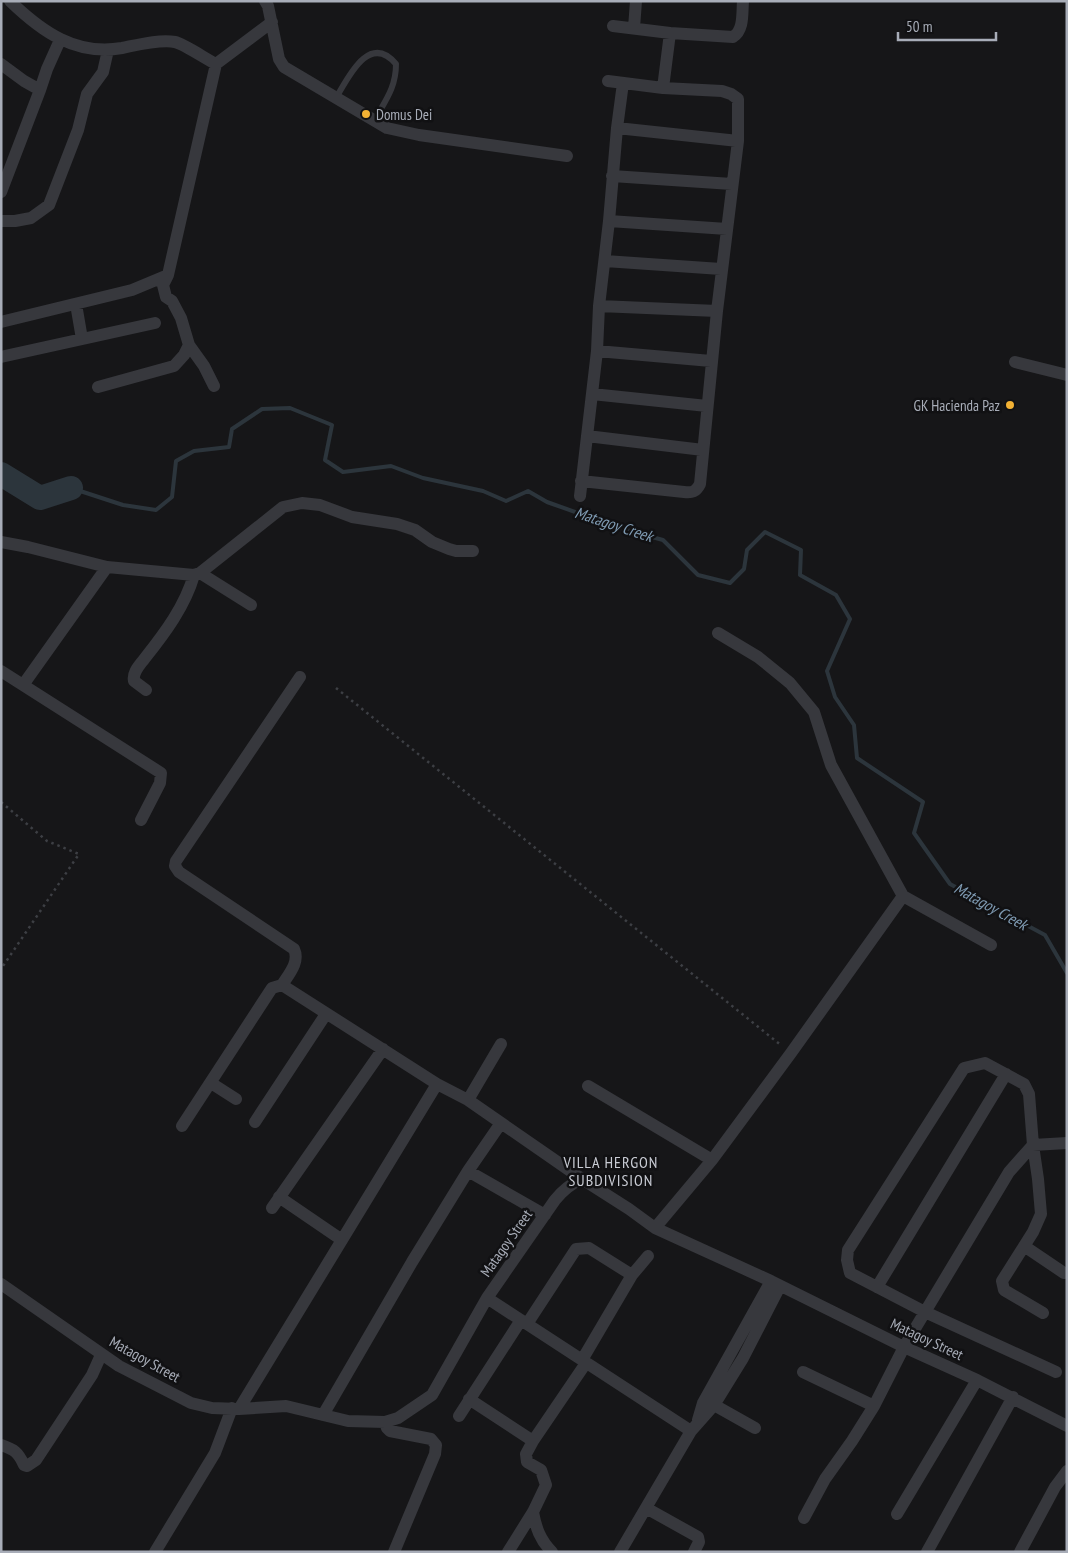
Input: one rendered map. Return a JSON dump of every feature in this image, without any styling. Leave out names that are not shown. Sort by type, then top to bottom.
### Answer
[{"type":"street","points":[[10,1],[24,15],[60,40],[100,51],[154,42],[175,42],[216,64]]},
{"type":"street","points":[[634,28],[636,1]]},
{"type":"street","points":[[613,26],[732,38],[739,34],[741,28],[743,1]]},
{"type":"street","points":[[267,4],[279,59],[284,67],[387,128],[418,135],[567,156]]},
{"type":"street","points":[[214,386],[204,366],[189,345],[181,318],[172,302],[166,297],[163,285],[168,275],[216,64],[272,22]]},
{"type":"street","points":[[663,88],[670,33]]},
{"type":"street","points":[[1,192],[47,69],[60,40]]},
{"type":"street","points":[[1,221],[31,218],[49,205],[78,130],[87,94],[103,72],[108,50]]},
{"type":"street","points":[[1,64],[40,90]]},
{"type":"street","points":[[582,481],[692,492],[698,490],[717,310],[738,141],[738,99],[732,94],[722,91],[663,88],[608,81]]},
{"type":"street","points":[[580,496],[597,351],[599,306],[623,83]]},
{"type":"street","points":[[617,128],[738,141]]},
{"type":"street","points":[[612,176],[732,184]]},
{"type":"street","points":[[609,221],[727,229]]},
{"type":"street","points":[[605,261],[722,269]]},
{"type":"street","points":[[1,322],[132,290],[168,275]]},
{"type":"street","points":[[76,304],[82,339]]},
{"type":"street","points":[[599,306],[717,310]]},
{"type":"street","points":[[1,357],[155,323]]},
{"type":"street","points":[[98,387],[174,366],[184,355],[189,345]]},
{"type":"street","points":[[597,351],[712,361]]},
{"type":"street","points":[[1015,362],[1067,375]]},
{"type":"street","points":[[592,394],[707,406]]},
{"type":"street","points":[[587,436],[703,450]]},
{"type":"street","points":[[146,690],[134,681],[134,672],[164,635],[197,574],[283,507],[302,503],[320,505],[352,517],[398,524],[415,530],[432,542],[449,549],[473,551]]},
{"type":"street","points":[[1,542],[107,567],[197,574],[251,605]]},
{"type":"street","points":[[23,685],[107,567]]},
{"type":"street","points":[[718,633],[758,657],[790,683],[814,712],[831,765],[903,896],[991,945]]},
{"type":"street","points":[[1,671],[161,772],[160,783],[141,820]]},
{"type":"street","points":[[182,1126],[272,988],[282,985],[296,961],[297,954],[294,949],[178,872],[175,866],[176,861],[300,677]]},
{"type":"street","points":[[655,1228],[712,1160],[903,896]]},
{"type":"street","points":[[282,985],[438,1084],[468,1100],[582,1179]]},
{"type":"street","points":[[255,1122],[326,1014]]},
{"type":"street","points":[[468,1100],[501,1044]]},
{"type":"street","points":[[342,1240],[276,1202],[383,1049]]},
{"type":"street","points":[[1043,1313],[1004,1290],[1002,1280],[1033,1232],[1041,1214],[1029,1094],[1024,1084],[985,1063],[964,1068],[848,1250],[847,1260],[850,1273],[925,1312],[1056,1372]]},
{"type":"street","points":[[877,1287],[1006,1074]]},
{"type":"street","points":[[211,1083],[236,1098]]},
{"type":"street","points":[[156,1552],[215,1453],[235,1409],[438,1084]]},
{"type":"street","points":[[588,1086],[712,1160]]},
{"type":"street","points":[[322,1415],[412,1262],[468,1171],[501,1123]]},
{"type":"street","points":[[804,1518],[826,1479],[874,1406],[904,1347],[1009,1172],[1033,1144],[1067,1143]]},
{"type":"street","points":[[468,1171],[545,1215]]},
{"type":"street","name":"Matagoy Street","points":[[1,1284],[118,1366],[191,1403],[212,1408],[235,1409],[286,1406],[348,1422],[385,1422],[398,1418],[432,1395],[487,1298],[564,1190],[572,1183],[582,1179],[655,1228],[1013,1397],[1067,1426]]},
{"type":"street","points":[[1024,1246],[1064,1273]]},
{"type":"street","points":[[458,1416],[576,1249],[589,1248],[632,1275]]},
{"type":"street","points":[[508,1552],[546,1485],[541,1470],[527,1462],[526,1454],[584,1361],[632,1275],[648,1256]]},
{"type":"street","points":[[620,1552],[709,1402],[775,1283]]},
{"type":"street","points":[[487,1298],[584,1361],[694,1426]]},
{"type":"street","points":[[1,1445],[14,1449],[24,1465],[28,1466],[36,1460],[92,1375],[101,1354]]},
{"type":"street","points":[[803,1372],[874,1406]]},
{"type":"street","points":[[897,1514],[977,1380]]},
{"type":"street","points":[[927,1552],[1013,1397]]},
{"type":"street","points":[[469,1399],[533,1441]]},
{"type":"street","points":[[709,1402],[755,1428]]},
{"type":"street","points":[[385,1422],[390,1431],[431,1439],[436,1445],[435,1454],[394,1552]]},
{"type":"street","points":[[1020,1552],[1055,1487],[1067,1471]]},
{"type":"street","points":[[646,1508],[698,1538],[699,1542],[694,1552]]},
{"type":"street","points":[[532,1512],[536,1528],[542,1540],[552,1552]]},
{"type":"lane","points":[[336,98],[354,68],[366,56],[380,52],[390,57],[396,64],[396,78],[389,95],[374,120]]},
{"type":"path","points":[[336,688],[791,1053]]},
{"type":"path","points":[[1,802],[47,841],[78,854],[1,969]]},
{"type":"waterway","name":"Matagoy Creek","points":[[71,488],[123,505],[156,510],[172,497],[176,461],[194,451],[229,447],[232,429],[262,409],[290,408],[332,425],[325,460],[343,472],[391,466],[423,478],[483,491],[506,501],[528,491],[547,502],[623,529],[663,540],[698,575],[730,583],[744,569],[747,550],[765,532],[801,550],[800,575],[836,595],[850,619],[827,671],[835,697],[854,725],[857,758],[923,802],[914,833],[950,884],[1045,935],[1067,973]]},
{"type":"waterway","name":"Matagoy Creek","points":[[1,474],[40,498],[71,488]]},
{"type":"place","name":"Domus Dei","points":[[366,114]]},
{"type":"place","name":"GK Hacienda Paz","points":[[1010,405]]},
{"type":"district","name":"VILLA HERGON SUBDIVISION","points":[[611,1171]]}]
